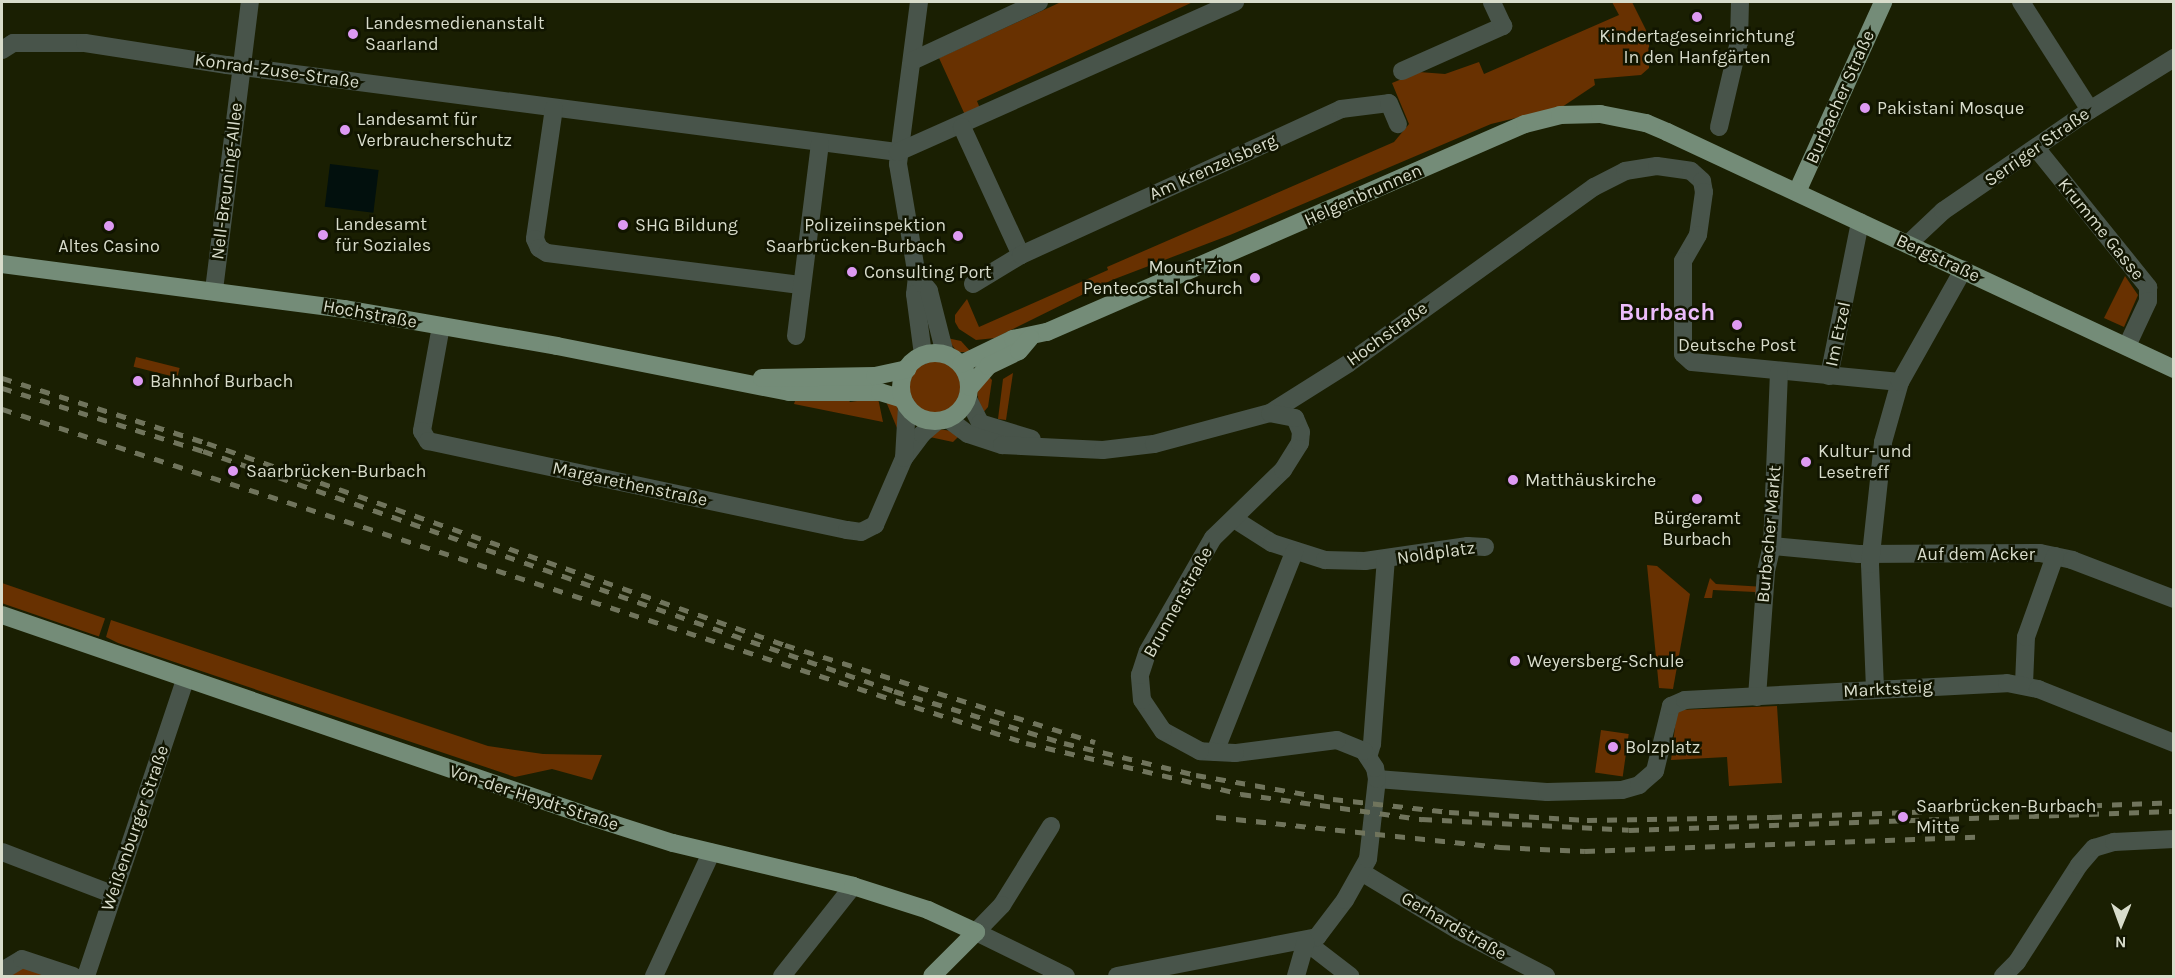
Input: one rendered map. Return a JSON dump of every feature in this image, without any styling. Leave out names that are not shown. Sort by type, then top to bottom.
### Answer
[{"type":"main road","name":"Burbacher Straße","points":[[1797,192],[1883,2]]},
{"type":"main road","name":"Helgenbrunnen","points":[[953,359],[1013,339],[1030,338],[1525,124],[1560,115],[1606,114],[1646,123],[1702,149]]},
{"type":"main road","name":"Bergstraße","points":[[1702,149],[2174,369]]},
{"type":"main road","name":"Hochstraße","points":[[2,264],[214,290],[441,326],[737,380],[789,392],[880,392],[905,403]]},
{"type":"main road","name":"Helgenbrunnen","points":[[969,393],[988,366],[1019,351],[1030,338]]},
{"type":"main road","points":[[923,355],[953,359],[969,393],[958,413],[942,420],[917,416],[905,403],[901,386],[907,369],[923,355]]},
{"type":"main road","name":"Hochstraße","points":[[737,380],[874,376],[907,369]]},
{"type":"main road","name":"Von-der-Heydt-Straße","points":[[2,615],[185,680],[564,808],[711,854],[853,886],[928,910],[976,932]]},
{"type":"main road","points":[[932,976],[976,932]]},
{"type":"street","name":"Nell-Breuning-Allee","points":[[214,290],[250,2]]},
{"type":"street","points":[[919,2],[898,152],[904,214],[917,276],[915,294],[923,355]]},
{"type":"street","points":[[912,61],[1039,2]]},
{"type":"street","points":[[898,152],[962,127],[1235,2]]},
{"type":"street","points":[[1402,71],[1503,26],[1492,2]]},
{"type":"street","points":[[1719,127],[1739,42],[1740,2]]},
{"type":"street","points":[[2021,2],[2090,110]]},
{"type":"street","name":"Konrad-Zuse-Straße","points":[[2,50],[13,43],[85,43],[242,67],[898,152]]},
{"type":"street","name":"Serriger Straße","points":[[1908,244],[1943,211],[2090,110],[2174,58]]},
{"type":"street","name":"Am Krenzelsberg","points":[[973,284],[1021,255],[1341,109],[1389,103],[1398,124]]},
{"type":"street","points":[[554,108],[536,239],[539,248],[547,253],[802,285]]},
{"type":"street","points":[[962,127],[1021,255]]},
{"type":"street","points":[[796,336],[820,143]]},
{"type":"street","name":"Krumme Gasse","points":[[2036,148],[2148,287],[2148,301],[2127,346]]},
{"type":"street","name":"Hochstraße","points":[[942,420],[985,441],[1102,450],[1137,447],[1270,413],[1349,363],[1594,187],[1640,168],[1674,167],[1698,176],[1704,192],[1701,224],[1683,261],[1683,354],[1692,362],[1779,372]]},
{"type":"street","name":"Im Etzel","points":[[1860,222],[1829,376],[1900,382]]},
{"type":"street","points":[[1875,689],[1872,554],[1883,442],[1900,382],[1963,270]]},
{"type":"street","points":[[917,276],[929,291],[953,359]]},
{"type":"street","name":"Margarethenstraße","points":[[441,326],[422,431],[428,441],[847,530],[869,530],[875,525],[904,458],[922,434],[942,420]]},
{"type":"street","points":[[1779,372],[1829,376]]},
{"type":"street","name":"Burbacher Markt","points":[[1757,697],[1766,571],[1772,546],[1779,372]]},
{"type":"street","name":"Hochstraße","points":[[969,393],[980,423],[1051,446]]},
{"type":"street","name":"Margarethenstraße","points":[[904,458],[905,403]]},
{"type":"street","name":"Brunnenstraße","points":[[1270,413],[1294,418],[1301,432],[1300,442],[1283,470],[1213,538],[1148,651],[1140,682],[1142,700],[1162,731],[1186,746],[1215,752],[1337,740],[1356,746],[1368,756]]},
{"type":"street","name":"Noldplatz","points":[[1234,519],[1246,530],[1294,552],[1325,560],[1386,559],[1468,546],[1485,547]]},
{"type":"street","name":"Auf dem Acker","points":[[1772,546],[1872,554],[2055,556],[2174,599]]},
{"type":"street","points":[[1215,752],[1294,552]]},
{"type":"street","points":[[2024,684],[2026,637],[2055,556]]},
{"type":"street","points":[[1117,976],[1306,942],[1328,926],[1345,900],[1365,866],[1376,785],[1368,756],[1372,744],[1386,559]]},
{"type":"street","name":"Weißenburger Straße","points":[[86,976],[185,680]]},
{"type":"street","name":"Marktsteig","points":[[1376,785],[1547,792],[1622,790],[1648,780],[1659,761],[1671,706],[1685,700],[1875,689],[2024,684],[2174,743]]},
{"type":"street","points":[[976,932],[1002,904],[1051,826]]},
{"type":"street","points":[[2003,976],[2017,962],[2079,865],[2094,848],[2114,842],[2174,839]]},
{"type":"street","points":[[2,852],[112,894]]},
{"type":"street","points":[[654,976],[711,854]]},
{"type":"street","name":"Gerhardstraße","points":[[1365,866],[1459,931],[1546,976]]},
{"type":"street","points":[[782,976],[853,886]]},
{"type":"street","name":"Von-der-Heydt-Straße","points":[[976,932],[1066,976]]},
{"type":"street","points":[[1296,976],[1306,942]]},
{"type":"street","points":[[1306,942],[1350,976]]},
{"type":"street","points":[[2,971],[22,959],[73,976]]},
{"type":"shaded area","points":[[1061,2],[1193,2],[977,101],[981,111],[965,115],[939,58]]},
{"type":"shaded area","points":[[1612,2],[1632,2],[1649,36],[1649,68],[1641,75],[1594,79],[1595,85],[1562,107],[1491,124],[1230,235],[1112,280],[995,338],[976,340],[959,329],[955,322],[955,315],[967,299],[979,327],[1108,270],[1107,267],[1394,142],[1409,124],[1392,83],[1419,72],[1445,74],[1479,62],[1484,74],[1619,15]]},
{"type":"shaded area","points":[[330,164],[379,170],[373,213],[325,207]]},
{"type":"shaded area","points":[[2125,276],[2138,295],[2124,327],[2104,318]]},
{"type":"shaded area","points":[[947,338],[961,341],[971,352],[957,352]]},
{"type":"shaded area","points":[[136,357],[180,368],[177,378],[134,367]]},
{"type":"shaded area","points":[[930,360],[940,360],[950,364],[958,372],[962,387],[958,402],[950,410],[940,414],[930,414],[920,410],[912,402],[908,392],[908,382],[912,372],[920,364]]},
{"type":"shaded area","points":[[1013,373],[1006,420],[998,419],[1003,379]]},
{"type":"shaded area","points":[[987,375],[992,380],[988,407],[981,415],[977,392]]},
{"type":"shaded area","points":[[796,398],[848,399],[850,402],[878,398],[883,422],[794,404]]},
{"type":"shaded area","points":[[885,399],[897,406],[902,430],[897,428]]},
{"type":"shaded area","points":[[938,429],[952,431],[959,436],[953,442],[925,436]]},
{"type":"shaded area","points":[[1647,565],[1657,566],[1690,594],[1673,689],[1659,688]]},
{"type":"shaded area","points":[[1710,578],[1716,584],[1765,587],[1755,605],[1755,592],[1713,590],[1712,598],[1704,598]]},
{"type":"shaded area","points":[[2,583],[105,618],[99,636],[2,603]]},
{"type":"shaded area","points":[[111,620],[488,746],[543,754],[602,755],[592,780],[552,769],[515,777],[118,643],[106,637]]},
{"type":"shaded area","points":[[1777,706],[1782,783],[1729,786],[1727,757],[1671,760],[1677,710]]},
{"type":"shaded area","name":"Bolzplatz","points":[[1601,730],[1629,734],[1623,776],[1595,773]]},
{"type":"shaded area","points":[[22,964],[59,976],[3,976]]},
{"type":"railway","points":[[2,378],[207,443],[785,645],[1095,742]]},
{"type":"railway","points":[[2,388],[203,451],[894,691],[1064,743],[1196,775],[1333,799],[1449,812],[1587,820],[1772,817],[2174,802]]},
{"type":"railway","points":[[2,409],[1026,743],[1241,794],[1422,819],[1629,830],[2172,811]]},
{"type":"railway","points":[[1216,817],[1500,847],[1585,851],[1976,837]]},
{"type":"place","name":"Kindertageseinrichtung In den Hanfgärten","points":[[1697,17]]},
{"type":"place","name":"Landesmedienanstalt Saarland","points":[[353,34]]},
{"type":"place","name":"Pakistani Mosque","points":[[1865,108]]},
{"type":"place","name":"Landesamt für Verbraucherschutz","points":[[345,130]]},
{"type":"place","name":"SHG Bildung","points":[[623,225]]},
{"type":"place","name":"Altes Casino","points":[[109,226]]},
{"type":"place","name":"Landesamt für Soziales","points":[[323,235]]},
{"type":"place","name":"Polizeiinspektion Saarbrücken-Burbach","points":[[958,236]]},
{"type":"place","name":"Consulting Port","points":[[852,272]]},
{"type":"place","name":"Mount Zion Pentecostal Church","points":[[1255,278]]},
{"type":"place","name":"Deutsche Post","points":[[1737,325]]},
{"type":"place","name":"Bahnhof Burbach","points":[[138,381]]},
{"type":"place","name":"Kultur- und Lesetreff","points":[[1806,462]]},
{"type":"place","name":"Saarbrücken-Burbach","points":[[233,471]]},
{"type":"place","name":"Matthäuskirche","points":[[1513,480]]},
{"type":"place","name":"Bürgeramt Burbach","points":[[1697,499]]},
{"type":"place","name":"Weyersberg-Schule","points":[[1515,661]]},
{"type":"place","name":"Bolzplatz","points":[[1613,747]]},
{"type":"place","name":"Saarbrücken-Burbach Mitte","points":[[1903,817]]},
{"type":"district","name":"Burbach","points":[[1667,313]]}]
